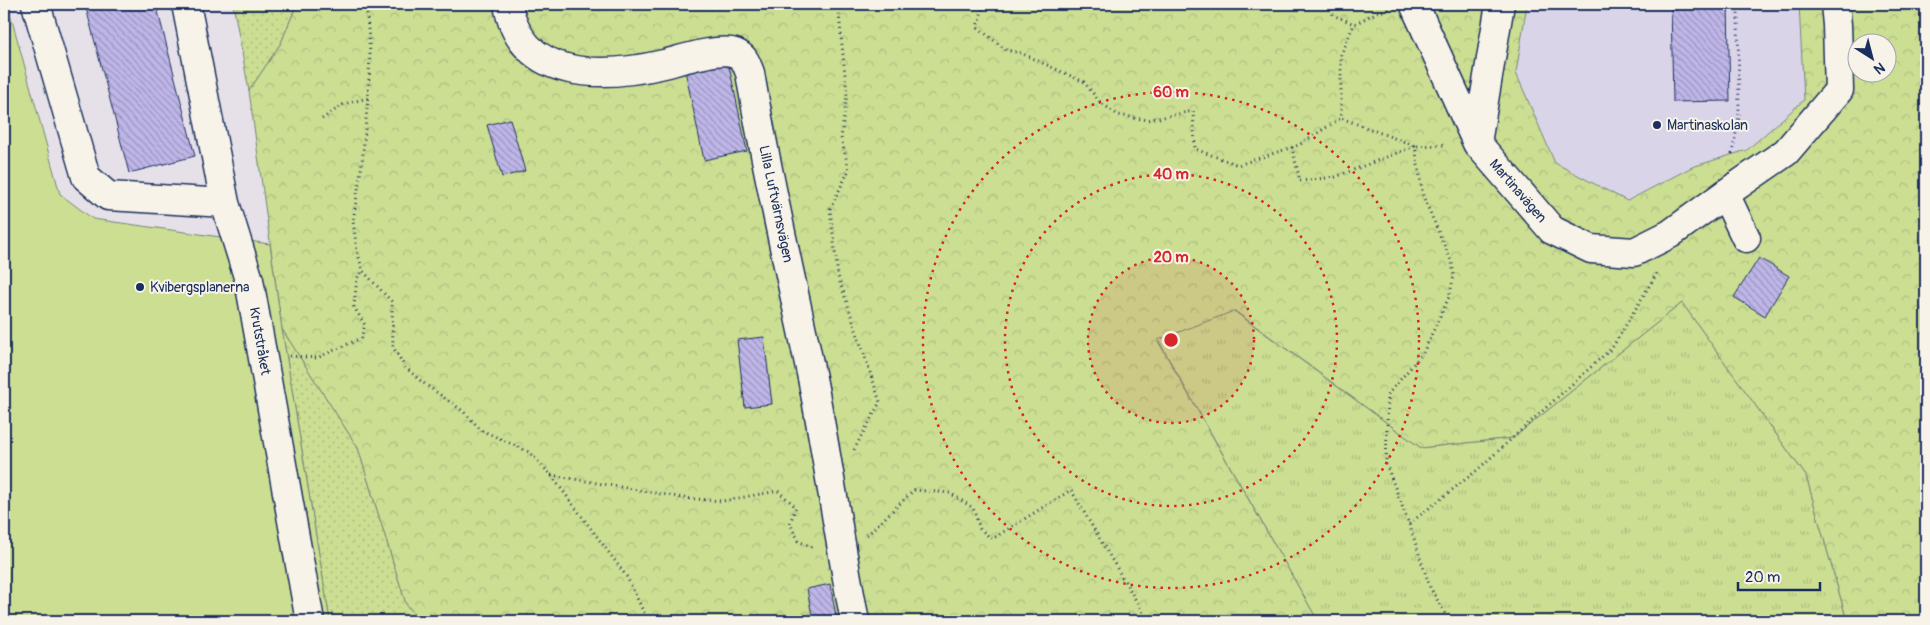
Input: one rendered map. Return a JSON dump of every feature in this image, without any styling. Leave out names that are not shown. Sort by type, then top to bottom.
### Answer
[{"type":"street","points":[[36,4],[86,177],[108,196],[225,203]]},
{"type":"street","name":"Krutstråket","points":[[186,4],[225,203],[249,280],[310,621]]},
{"type":"street","name":"Lilla Luftvärnsvägen","points":[[508,4],[510,18],[520,39],[536,55],[560,67],[606,73],[662,64],[706,53],[733,52],[744,58],[750,73],[833,488],[843,560],[855,621]]},
{"type":"street","name":"Martinavägen","points":[[1413,4],[1477,143],[1552,230],[1591,250],[1634,252],[1670,234],[1786,152],[1839,90],[1835,4]]},
{"type":"street","points":[[1477,143],[1500,4]]},
{"type":"street","points":[[1724,194],[1746,238]]},
{"type":"path","points":[[366,4],[370,53],[368,98],[362,163],[353,220],[357,251],[363,271],[392,302],[393,347],[405,367],[463,412],[481,430],[529,452],[551,475],[627,577],[646,617],[646,621]]},
{"type":"path","points":[[833,488],[880,402],[838,276],[830,209],[849,170],[841,138],[847,96],[838,4]]},
{"type":"path","points":[[984,4],[978,27],[1006,50],[1022,53],[1084,82],[1100,102],[1118,115],[1148,120],[1193,112],[1195,148],[1238,165],[1299,145],[1341,118]]},
{"type":"path","points":[[1332,4],[1333,15],[1354,24]]},
{"type":"path","points":[[1341,118],[1341,55],[1354,24],[1378,12],[1413,4]]},
{"type":"path","points":[[1724,194],[1739,117],[1738,4]]},
{"type":"path","points":[[322,118],[344,104],[368,98]]},
{"type":"path","points":[[1341,118],[1415,146]]},
{"type":"path","points":[[1292,147],[1300,181],[1335,177],[1415,146],[1477,143]]},
{"type":"path","points":[[1415,146],[1423,196],[1452,263],[1454,276],[1449,297],[1423,353],[1388,394],[1386,464],[1410,524],[1430,587],[1449,621]]},
{"type":"path","points":[[1410,524],[1476,472],[1612,348],[1656,276],[1670,234]]},
{"type":"path","points":[[262,354],[317,358],[361,338],[365,325],[354,307],[357,278],[363,271]]},
{"type":"path","points":[[551,475],[684,498],[722,501],[778,491],[796,507],[790,523],[798,541],[843,560],[914,490],[950,493],[973,508],[980,529],[992,540],[1071,490],[1148,621]]},
{"type":"shaded area","name":"Martinaskolan","points":[[1527,4],[1799,4],[1804,100],[1747,150],[1692,167],[1627,201],[1555,163],[1516,73]]},
{"type":"green space","points":[[233,4],[297,4],[281,43],[249,91]]},
{"type":"green space","points":[[297,4],[1527,4],[1516,73],[1555,163],[1627,201],[1692,167],[1747,150],[1804,100],[1799,4],[1926,4],[1926,621],[1847,621],[1806,476],[1682,303],[1513,438],[1421,448],[1235,311],[1158,341],[1318,621],[421,621],[406,604],[358,448],[282,329],[249,91],[281,43]]},
{"type":"green space","name":"Kvibergsplanerna","points":[[8,6],[60,194],[93,219],[270,244],[282,329],[330,621],[4,621],[4,7]]},
{"type":"green space","points":[[1682,303],[1806,476],[1847,621],[1318,621],[1158,340],[1234,311],[1421,448],[1513,438]]},
{"type":"green space","points":[[282,329],[358,448],[406,604],[421,621],[330,621]]},
{"type":"building","points":[[85,4],[156,4],[195,156],[129,173]]},
{"type":"building","points":[[1671,4],[1728,4],[1730,101],[1673,102]]},
{"type":"building","points":[[728,61],[747,151],[704,160],[685,70]]},
{"type":"building","points":[[510,119],[525,171],[502,177],[487,125]]},
{"type":"building","points":[[1759,258],[1789,276],[1765,316],[1734,297]]},
{"type":"building","points":[[764,337],[772,404],[745,407],[737,340]]},
{"type":"building","points":[[830,584],[837,621],[813,621],[807,589]]},
{"type":"place","name":"Martinaskolan","points":[[1657,125]]},
{"type":"place","name":"Kvibergsplanerna","points":[[140,287]]}]
